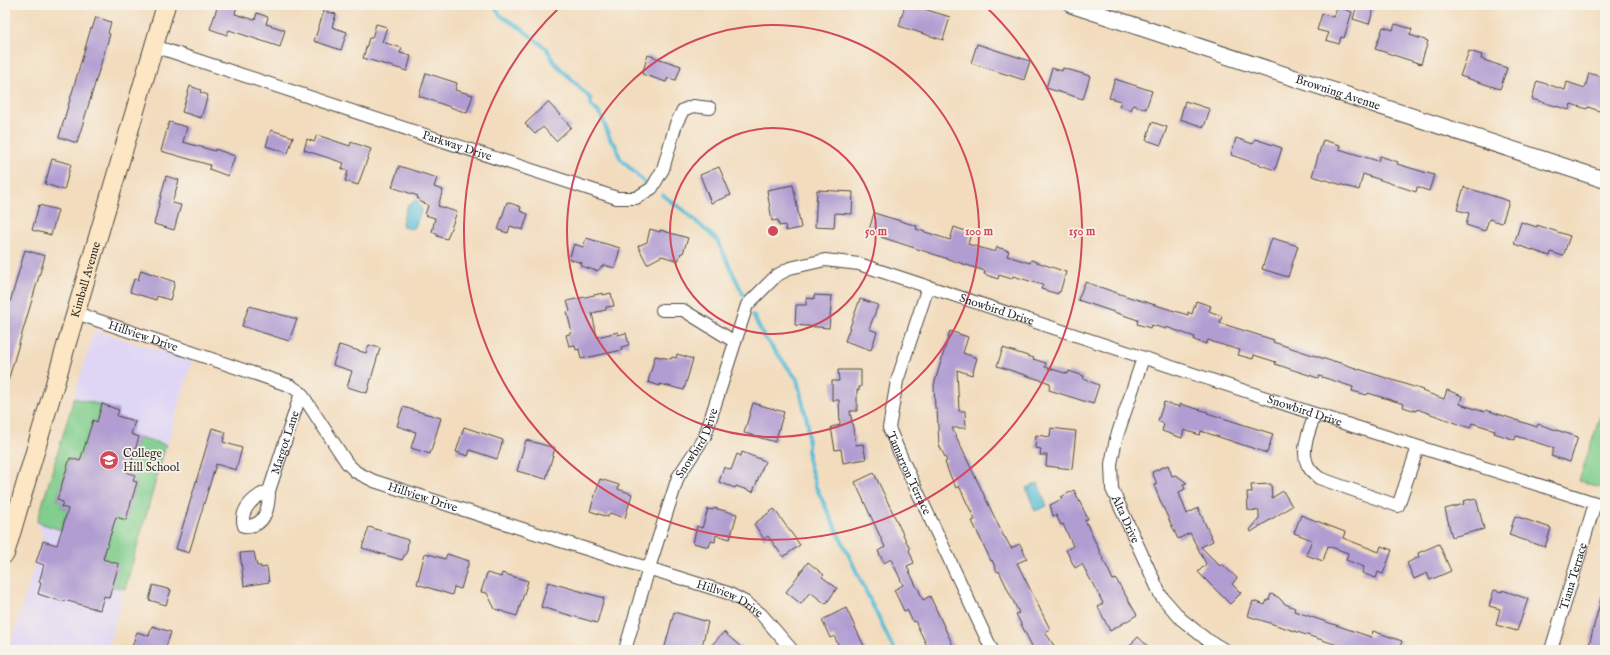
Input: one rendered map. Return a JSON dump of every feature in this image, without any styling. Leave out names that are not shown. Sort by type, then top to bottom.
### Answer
[{"type":"main road","name":"Kimball Avenue","points":[[5,554],[166,5]]},
{"type":"street","name":"Browning Avenue","points":[[1072,5],[1605,180]]},
{"type":"street","name":"Parkway Drive","points":[[154,46],[617,198],[636,198],[652,188],[663,169],[676,124],[683,110],[693,106],[710,108]]},
{"type":"street","name":"Snowbird Drive","points":[[625,650],[678,477],[705,436],[747,305],[776,276],[790,268],[806,263],[825,260],[859,264],[1143,358],[1600,505]]},
{"type":"street","name":"Tamarron Terrace","points":[[928,287],[897,381],[889,428],[902,461],[992,650]]},
{"type":"street","points":[[662,310],[683,310],[735,342]]},
{"type":"street","name":"Hillview Drive","points":[[76,314],[291,386],[301,393],[347,463],[356,472],[374,481],[506,524],[728,593],[745,602],[761,614],[792,650]]},
{"type":"street","name":"Alta Drive","points":[[1143,358],[1116,439],[1112,464],[1112,489],[1161,596],[1181,619],[1206,639],[1226,650]]},
{"type":"street","name":"Margot Lane","points":[[268,491],[301,393]]},
{"type":"street","points":[[1316,414],[1306,442],[1305,453],[1309,468],[1319,478],[1398,506],[1418,447]]},
{"type":"street","name":"Tiana Terrace","points":[[1551,650],[1600,505]]},
{"type":"shaded area","name":"College Hill School","points":[[94,330],[192,361],[107,650],[5,650],[5,645],[10,647],[43,536],[37,522]]},
{"type":"green space","points":[[74,398],[102,405],[97,422],[93,421],[80,461],[70,458],[57,500],[63,502],[61,507],[68,509],[61,530],[37,522]]},
{"type":"green space","points":[[1600,416],[1605,417],[1605,489],[1579,481]]},
{"type":"green space","points":[[139,437],[166,445],[125,589],[112,586],[103,559],[114,516],[126,519],[137,482],[133,481],[128,473]]},
{"type":"water","points":[[415,200],[418,201],[422,209],[415,227],[410,229],[403,227],[402,222],[408,204],[414,202]]},
{"type":"water","points":[[1038,483],[1047,506],[1035,511],[1026,488]]},
{"type":"building","points":[[218,5],[237,5],[235,14],[255,20],[257,13],[268,17],[266,24],[285,30],[280,47],[229,30],[227,35],[210,29]]},
{"type":"building","points":[[905,5],[911,5],[950,17],[943,40],[899,26]]},
{"type":"building","points":[[1357,5],[1375,5],[1369,24],[1353,19]]},
{"type":"building","points":[[1337,7],[1352,12],[1344,38],[1341,37],[1339,44],[1326,40],[1329,33],[1317,30],[1322,14],[1334,17]]},
{"type":"building","points":[[324,11],[336,14],[332,27],[347,32],[341,50],[314,41]]},
{"type":"building","points":[[96,17],[111,22],[108,33],[110,34],[77,143],[59,137],[91,28],[92,29]]},
{"type":"building","points":[[376,24],[387,27],[382,42],[402,48],[400,53],[411,56],[407,71],[363,58],[369,38],[372,38]]},
{"type":"building","points":[[1395,24],[1412,29],[1410,35],[1428,41],[1421,64],[1375,49],[1383,27],[1393,30]]},
{"type":"building","points":[[977,44],[1030,61],[1024,80],[971,63]]},
{"type":"building","points":[[1469,51],[1482,55],[1481,59],[1507,68],[1500,89],[1460,76]]},
{"type":"building","points":[[648,55],[681,66],[676,80],[668,78],[666,82],[642,74]]},
{"type":"building","points":[[1052,68],[1062,71],[1063,68],[1090,76],[1083,99],[1046,88]]},
{"type":"building","points":[[426,73],[457,83],[455,90],[473,95],[467,113],[419,96]]},
{"type":"building","points":[[1589,73],[1605,78],[1605,113],[1588,107],[1587,109],[1571,104],[1569,110],[1532,99],[1537,81],[1565,90],[1567,82],[1585,88]]},
{"type":"building","points":[[1115,79],[1152,91],[1146,109],[1133,105],[1131,110],[1119,106],[1121,101],[1109,98]]},
{"type":"building","points":[[190,86],[201,90],[200,92],[208,95],[201,118],[182,112]]},
{"type":"building","points":[[1185,101],[1210,109],[1204,127],[1180,119]]},
{"type":"building","points":[[548,102],[571,127],[556,141],[543,127],[535,134],[525,124]]},
{"type":"building","points":[[169,122],[187,127],[183,142],[215,151],[215,149],[235,156],[228,176],[209,169],[210,165],[161,151]]},
{"type":"building","points":[[1152,122],[1167,127],[1161,145],[1146,140]]},
{"type":"building","points":[[271,130],[293,137],[288,153],[266,146]]},
{"type":"building","points":[[317,135],[350,146],[351,142],[371,149],[358,185],[345,181],[348,171],[342,169],[344,163],[304,150],[307,139],[314,142]]},
{"type":"building","points":[[1236,138],[1253,144],[1255,139],[1282,148],[1275,170],[1231,155]]},
{"type":"building","points":[[1323,140],[1340,145],[1339,149],[1378,161],[1380,156],[1398,162],[1397,164],[1434,175],[1429,191],[1417,187],[1416,192],[1363,174],[1359,190],[1312,176]]},
{"type":"building","points":[[52,159],[71,164],[64,190],[45,184]]},
{"type":"building","points":[[399,166],[437,178],[434,187],[443,190],[438,206],[457,212],[447,239],[437,236],[437,233],[432,232],[435,218],[425,215],[428,205],[421,202],[417,198],[418,196],[392,187]]},
{"type":"building","points":[[719,167],[731,195],[711,203],[700,175]]},
{"type":"building","points":[[166,176],[179,180],[172,203],[181,205],[174,230],[154,224]]},
{"type":"building","points":[[793,185],[801,228],[786,231],[785,225],[779,226],[778,220],[772,221],[767,190]]},
{"type":"building","points":[[1464,187],[1509,201],[1502,223],[1489,219],[1485,231],[1466,225],[1469,213],[1457,210]]},
{"type":"building","points":[[817,190],[853,192],[852,214],[835,213],[834,228],[815,227]]},
{"type":"building","points":[[507,202],[521,207],[520,211],[528,214],[523,230],[510,226],[508,233],[498,230]]},
{"type":"building","points":[[39,205],[58,210],[51,235],[32,230]]},
{"type":"building","points":[[874,213],[917,226],[916,229],[950,240],[954,227],[971,233],[968,244],[995,252],[997,247],[1009,251],[1007,256],[1030,263],[1031,260],[1066,272],[1060,292],[1058,292],[1058,294],[1041,289],[1043,285],[1013,276],[1012,279],[999,275],[998,279],[984,274],[985,271],[881,237],[881,234],[869,230]]},
{"type":"building","points":[[1521,222],[1537,227],[1537,225],[1570,236],[1563,256],[1551,252],[1550,256],[1514,244]]},
{"type":"building","points":[[650,229],[660,232],[660,230],[688,238],[683,253],[681,253],[678,261],[662,256],[647,264],[638,246],[647,242]]},
{"type":"building","points":[[586,238],[620,248],[615,268],[604,265],[597,271],[581,266],[582,263],[569,259],[574,244],[583,247]]},
{"type":"building","points":[[1272,238],[1298,246],[1288,277],[1262,269]]},
{"type":"building","points":[[25,250],[45,256],[8,381],[5,380],[5,320]]},
{"type":"building","points":[[141,270],[175,282],[170,300],[157,296],[156,300],[130,292],[134,279],[138,280]]},
{"type":"building","points":[[1085,282],[1188,315],[1188,312],[1192,314],[1196,301],[1211,306],[1209,311],[1222,316],[1220,323],[1274,340],[1273,342],[1423,390],[1422,391],[1444,399],[1447,390],[1462,396],[1460,404],[1485,412],[1486,410],[1537,427],[1538,424],[1578,437],[1570,462],[1551,456],[1554,448],[1516,436],[1515,440],[1494,433],[1495,430],[1472,423],[1470,428],[1417,409],[1416,411],[1403,407],[1404,404],[1368,393],[1367,395],[1352,391],[1353,387],[1319,376],[1318,378],[1275,364],[1276,362],[1254,355],[1253,359],[1238,355],[1240,350],[1208,340],[1206,344],[1194,340],[1195,337],[1166,327],[1166,329],[1151,325],[1150,328],[1137,324],[1138,320],[1078,300]]},
{"type":"building","points":[[603,293],[603,295],[611,293],[614,306],[606,307],[606,310],[592,313],[597,337],[618,332],[618,335],[626,333],[629,345],[621,347],[622,350],[581,359],[579,349],[576,350],[575,345],[569,346],[566,335],[572,333],[567,312],[570,311],[567,301]]},
{"type":"building","points":[[814,295],[832,296],[829,328],[795,325],[796,305],[806,305],[806,298],[814,299]]},
{"type":"building","points":[[860,299],[878,305],[869,329],[877,332],[871,350],[845,341]]},
{"type":"building","points":[[249,306],[297,319],[289,341],[242,326]]},
{"type":"building","points":[[950,331],[968,337],[963,353],[977,358],[972,375],[957,370],[959,411],[965,411],[966,428],[952,428],[1004,537],[1011,548],[1020,544],[1027,559],[1017,563],[1050,629],[1045,632],[1057,650],[1034,650],[1016,614],[1019,613],[999,571],[997,572],[992,560],[991,561],[972,521],[975,520],[959,486],[956,488],[949,473],[945,462],[947,461],[939,445],[934,385]]},
{"type":"building","points":[[339,345],[366,353],[369,345],[380,348],[367,393],[347,387],[352,371],[333,365]]},
{"type":"building","points":[[1003,348],[1046,363],[1045,367],[1068,374],[1069,371],[1084,376],[1083,379],[1099,385],[1093,404],[1049,390],[1050,383],[997,366]]},
{"type":"building","points":[[677,354],[693,359],[684,390],[660,384],[660,386],[648,382],[655,356],[671,359],[672,357],[676,358]]},
{"type":"building","points":[[838,370],[861,370],[861,387],[857,390],[857,411],[850,411],[856,445],[863,444],[866,459],[843,463],[841,449],[835,450],[831,427],[840,425],[839,400],[832,400],[832,381],[839,381]]},
{"type":"building","points":[[1164,402],[1180,407],[1180,404],[1208,412],[1207,413],[1273,434],[1267,453],[1201,431],[1200,435],[1184,430],[1182,438],[1162,431],[1164,424],[1158,421]]},
{"type":"building","points":[[753,403],[784,412],[775,442],[744,433]]},
{"type":"building","points":[[102,404],[119,410],[117,416],[135,421],[131,434],[139,437],[128,473],[135,475],[133,481],[137,482],[126,520],[116,517],[103,559],[119,564],[109,598],[104,596],[100,610],[64,600],[63,602],[38,594],[41,583],[39,582],[44,565],[36,562],[43,541],[57,545],[68,509],[61,507],[63,502],[57,500],[70,458],[80,461],[93,420],[97,422]]},
{"type":"building","points":[[403,407],[441,418],[430,454],[411,448],[416,432],[397,426]]},
{"type":"building","points":[[464,427],[503,440],[497,459],[470,450],[468,456],[456,452]]},
{"type":"building","points":[[212,428],[226,432],[223,442],[242,448],[236,470],[216,464],[189,553],[176,549]]},
{"type":"building","points":[[1051,428],[1076,431],[1072,469],[1046,466],[1047,455],[1040,455],[1041,449],[1035,448],[1036,435],[1050,437]]},
{"type":"building","points":[[526,440],[555,448],[546,479],[517,471]]},
{"type":"building","points":[[742,452],[765,461],[753,492],[736,486],[735,488],[719,482],[724,467],[731,470],[737,454],[741,456]]},
{"type":"building","points":[[1168,465],[1172,476],[1176,475],[1187,483],[1183,484],[1185,489],[1179,493],[1187,514],[1198,508],[1213,541],[1201,547],[1220,566],[1222,564],[1237,578],[1232,584],[1241,593],[1230,604],[1198,572],[1206,564],[1190,533],[1178,539],[1162,505],[1154,485],[1157,484],[1152,472]]},
{"type":"building","points":[[874,473],[910,549],[909,550],[914,563],[907,566],[917,588],[923,600],[930,596],[955,650],[929,650],[915,621],[913,622],[907,610],[904,611],[894,590],[903,585],[891,559],[884,563],[878,551],[885,547],[855,482]]},
{"type":"building","points":[[600,479],[619,485],[618,489],[632,494],[625,518],[610,513],[608,517],[590,511]]},
{"type":"building","points":[[1271,484],[1272,498],[1283,491],[1292,506],[1251,532],[1250,530],[1259,519],[1259,511],[1248,510],[1247,492],[1252,492],[1251,485]]},
{"type":"building","points":[[1074,490],[1088,519],[1085,520],[1113,580],[1116,579],[1137,615],[1110,631],[1098,607],[1103,603],[1082,564],[1075,568],[1066,550],[1073,546],[1063,524],[1061,525],[1056,515],[1053,516],[1050,505],[1062,499],[1061,497]]},
{"type":"building","points":[[1476,498],[1484,529],[1452,537],[1445,509],[1464,504],[1463,501]]},
{"type":"building","points":[[714,508],[737,514],[730,539],[716,535],[715,542],[711,541],[709,547],[693,543],[697,526],[702,528],[708,509],[713,510]]},
{"type":"building","points":[[774,509],[800,545],[783,557],[768,536],[764,539],[754,524]]},
{"type":"building","points":[[1301,515],[1345,532],[1343,538],[1379,552],[1381,546],[1392,550],[1383,574],[1378,572],[1376,578],[1362,573],[1364,567],[1346,560],[1348,553],[1328,546],[1323,561],[1306,555],[1312,540],[1294,533]]},
{"type":"building","points":[[1515,516],[1551,528],[1545,547],[1509,535]]},
{"type":"building","points":[[369,527],[408,540],[407,551],[402,560],[362,548]]},
{"type":"building","points":[[1439,544],[1451,571],[1430,580],[1427,573],[1414,579],[1407,563],[1419,557],[1418,553]]},
{"type":"building","points":[[254,552],[257,566],[261,566],[261,568],[267,567],[269,582],[244,586],[240,553]]},
{"type":"building","points":[[425,553],[445,559],[447,554],[469,561],[461,589],[454,587],[452,595],[417,584]]},
{"type":"building","points":[[808,562],[824,575],[822,577],[837,588],[826,604],[810,592],[801,604],[786,592]]},
{"type":"building","points":[[487,573],[501,577],[502,573],[528,581],[517,616],[495,609],[487,593],[481,592]]},
{"type":"building","points":[[548,582],[604,598],[597,623],[541,607]]},
{"type":"building","points":[[153,585],[171,590],[166,605],[149,600]]},
{"type":"building","points":[[1494,590],[1502,592],[1502,590],[1528,599],[1517,631],[1496,625],[1500,609],[1489,606]]},
{"type":"building","points":[[1271,594],[1278,597],[1285,604],[1295,608],[1294,611],[1371,637],[1373,631],[1402,641],[1399,650],[1353,650],[1248,616],[1253,601],[1265,605]]},
{"type":"building","points":[[1602,595],[1605,595],[1605,649],[1589,645]]},
{"type":"building","points":[[846,608],[866,650],[841,650],[834,636],[830,638],[822,620]]},
{"type":"building","points":[[674,612],[708,622],[701,650],[664,650]]},
{"type":"building","points":[[152,626],[171,632],[165,650],[131,650],[137,632],[149,636]]},
{"type":"building","points":[[724,632],[744,650],[707,650]]},
{"type":"building","points":[[1138,637],[1152,650],[1125,650]]},
{"type":"waterway","points":[[493,5],[501,16],[522,29],[547,49],[554,62],[591,99],[591,105],[601,115],[611,141],[615,144],[620,158],[646,184]]},
{"type":"waterway","points":[[662,195],[682,209],[717,240],[743,294]]},
{"type":"waterway","points":[[753,315],[764,337],[797,379],[808,425],[808,459],[816,487],[894,650]]},
{"type":"place","name":"College Hill School","points":[[109,460]]}]
